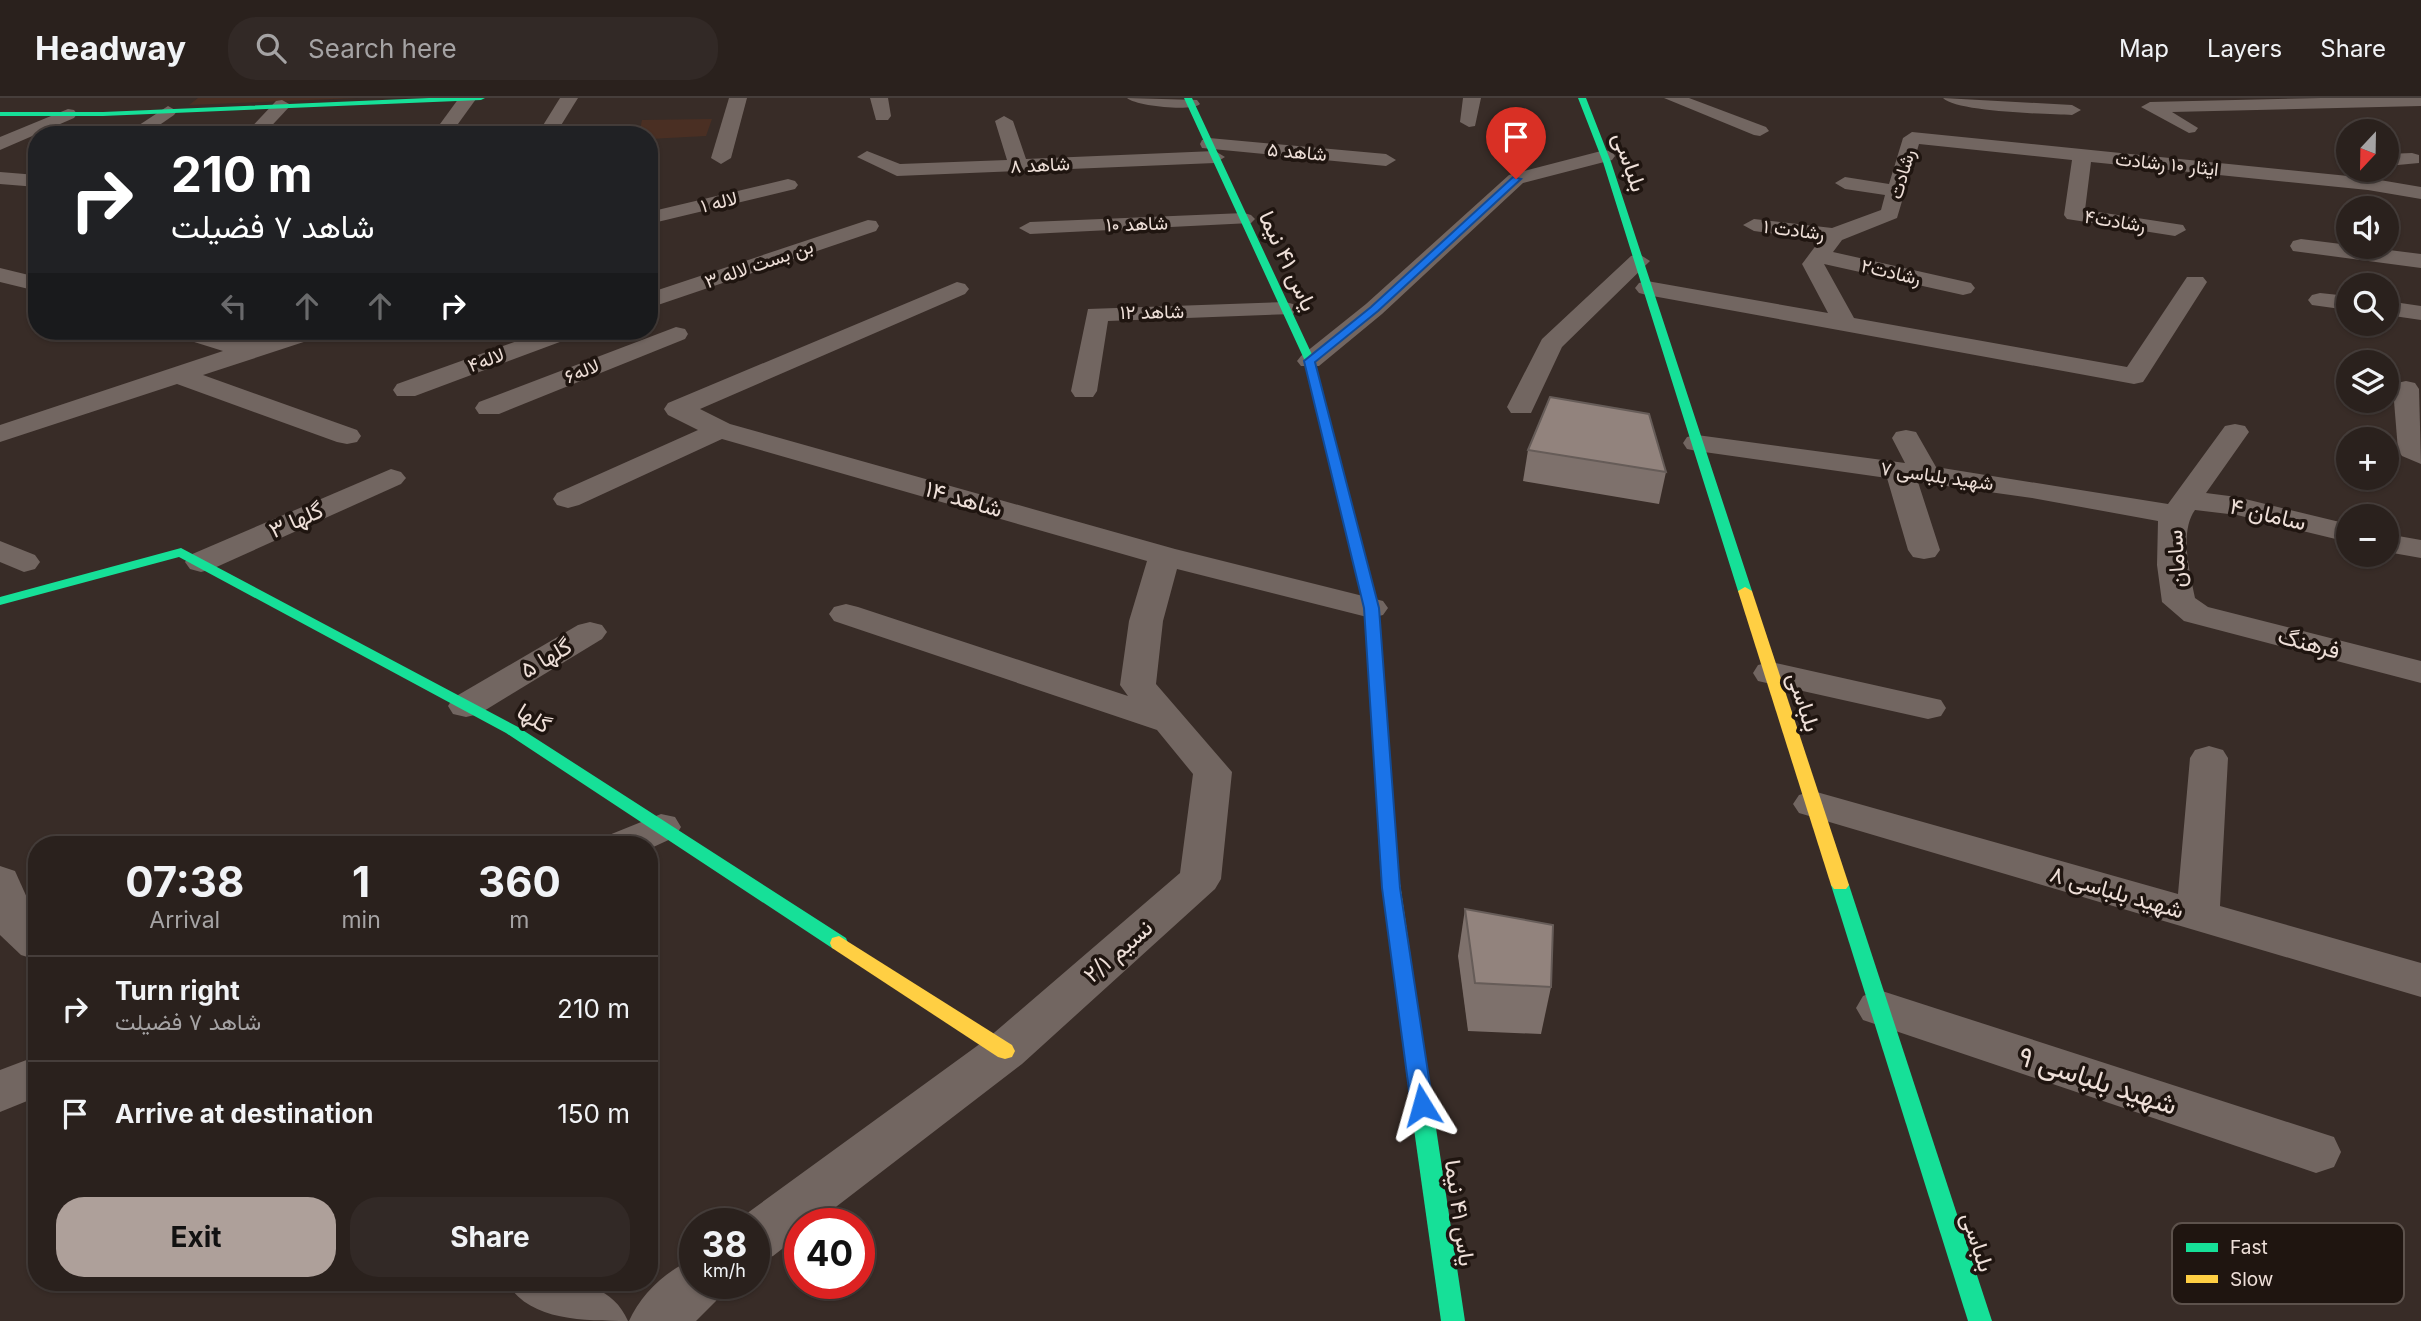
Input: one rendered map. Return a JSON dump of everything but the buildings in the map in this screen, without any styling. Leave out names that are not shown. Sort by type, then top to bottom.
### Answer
[{"type":"street","points":[[0,114],[168,111],[481,98]]},
{"type":"street","points":[[552,126],[569,98]]},
{"type":"street","points":[[721,158],[738,98]]},
{"type":"street","points":[[879,98],[882,116]]},
{"type":"street","points":[[1136,98],[1189,101]]},
{"type":"street","points":[[1469,122],[1472,98]]},
{"type":"street","name":"بلباسی","points":[[1582,98],[1605,156],[1978,1316]]},
{"type":"street","points":[[1674,98],[1760,131]]},
{"type":"street","points":[[1952,98],[2010,107],[2072,110]]},
{"type":"street","points":[[448,126],[467,99]]},
{"type":"street","points":[[2189,128],[2150,107],[2421,100]]},
{"type":"street","name":"یاس ۴۱ نیما","points":[[1189,101],[1310,361],[1371,608],[1391,888],[1452,1321]]},
{"type":"street","points":[[262,126],[282,105]]},
{"type":"street","points":[[146,126],[168,111]]},
{"type":"street","points":[[41,126],[68,114]]},
{"type":"street","points":[[1004,121],[1019,166]]},
{"type":"street","points":[[0,144],[28,132]]},
{"type":"street","name":"ایثار ۱۰ رشادت","points":[[1912,138],[2415,191]]},
{"type":"street","name":"رشادت","points":[[1834,235],[1890,214],[1912,138]]},
{"type":"street","name":"شاهد ۵","points":[[1212,150],[1386,160]]},
{"type":"street","name":"شاهد ۸","points":[[867,157],[897,170],[1019,166],[1212,150]]},
{"type":"street","name":"رشادت۴","points":[[2082,155],[2074,215],[2175,230]]},
{"type":"street","points":[[1310,361],[1374,309],[1516,179],[1605,156]]},
{"type":"street","points":[[2399,161],[2412,159]]},
{"type":"street","points":[[2263,174],[2274,192]]},
{"type":"street","points":[[2399,174],[2415,191],[2421,215]]},
{"type":"street","points":[[0,178],[28,180]]},
{"type":"street","points":[[1845,183],[1896,191]]},
{"type":"street","name":"لاله ۱","points":[[658,216],[788,185]]},
{"type":"street","name":"شاهد ۱۰","points":[[1030,229],[1244,219]]},
{"type":"street","name":"رشادت ۱","points":[[1754,225],[1834,235]]},
{"type":"street","name":"بن بست لاله ۳","points":[[658,298],[868,226]]},
{"type":"street","points":[[1834,235],[1813,264],[1845,323]]},
{"type":"street","points":[[2301,246],[2421,261]]},
{"type":"street","name":"رشادت۲","points":[[1819,256],[1962,288]]},
{"type":"street","points":[[1521,407],[1551,344],[1639,261]]},
{"type":"street","points":[[0,275],[28,282]]},
{"type":"street","points":[[1647,288],[2134,376],[2196,282]]},
{"type":"street","name":"شاهد ۱۴","points":[[957,289],[678,409],[720,429],[1164,556],[1371,608]]},
{"type":"street","points":[[2320,300],[2336,302]]},
{"type":"street","name":"شاهد ۱۲","points":[[1084,391],[1097,314],[1121,303],[1285,309]]},
{"type":"street","points":[[2399,310],[2421,313]]},
{"type":"street","points":[[658,327],[702,344]]},
{"type":"street","name":"لاله۶","points":[[489,408],[676,334]]},
{"type":"street","points":[[209,340],[228,347],[255,349]]},
{"type":"street","points":[[0,434],[284,340]]},
{"type":"street","name":"لاله۴","points":[[406,390],[542,340]]},
{"type":"street","points":[[178,375],[347,436]]},
{"type":"street","points":[[2406,389],[2412,450],[2421,455]]},
{"type":"street","points":[[568,499],[720,429]]},
{"type":"street","points":[[2181,507],[2235,432]]},
{"type":"street","points":[[1906,438],[1924,550]]},
{"type":"street","name":"شهید بلباسی ۷","points":[[1697,443],[2181,507]]},
{"type":"street","name":"گلها ۳","points":[[201,562],[391,478]]},
{"type":"street","name":"سامان ۴","points":[[2181,507],[2205,499],[2336,530]]},
{"type":"street","name":"سامان","points":[[2181,507],[2173,519],[2173,565],[2179,602],[2196,614]]},
{"type":"street","points":[[2399,545],[2421,549]]},
{"type":"street","name":"گلها","points":[[0,601],[181,552],[512,730],[1005,1051]]},
{"type":"street","name":"نسیم ۲/۱","points":[[770,1228],[1005,1051],[1200,879],[1213,772],[1138,685],[1146,621],[1164,556]]},
{"type":"street","points":[[846,614],[1170,722]]},
{"type":"street","name":"فرهنگ","points":[[2196,614],[2421,672]]},
{"type":"street","name":"گلها ۵","points":[[466,706],[590,632]]},
{"type":"street","points":[[1771,673],[1928,708]]},
{"type":"street","points":[[2198,916],[2209,758]]},
{"type":"street","name":"شهید بلباسی ۸","points":[[1813,804],[2421,981]]},
{"type":"street","points":[[642,836],[661,827]]},
{"type":"street","points":[[2,887],[18,928],[28,936]]},
{"type":"street","name":"شهید بلباسی ۹","points":[[1879,1009],[2316,1152]]},
{"type":"street","points":[[0,1092],[28,1079]]},
{"type":"street","points":[[549,1291],[600,1321]]},
{"type":"street","points":[[657,1321],[679,1296]]},
{"type":"street","points":[[1978,1316],[1998,1321]]},
{"type":"shaded area","points":[[198,98],[358,98],[189,105]]},
{"type":"shaded area","points":[[712,119],[706,136],[658,139],[658,126],[641,126],[642,120]]},
{"type":"traffic: fast","points":[[0,114],[103,114],[481,98]]},
{"type":"traffic: fast","points":[[1188,98],[1310,361],[1371,608],[1390,877]]},
{"type":"traffic: fast","points":[[1582,98],[1607,162],[1745,591]]},
{"type":"traffic: fast","points":[[0,601],[181,552],[512,730],[839,943]]},
{"type":"traffic: fast","points":[[1840,885],[1980,1321]]},
{"type":"traffic: fast","points":[[1422,1108],[1453,1321]]},
{"type":"traffic: slow","points":[[1745,591],[1840,885]]},
{"type":"traffic: slow","points":[[1390,877],[1422,1108]]},
{"type":"traffic: slow","points":[[839,943],[1005,1051]]},
{"type":"route","points":[[1422,1105],[1391,888],[1371,608],[1310,361],[1374,309],[1516,179]]}]
